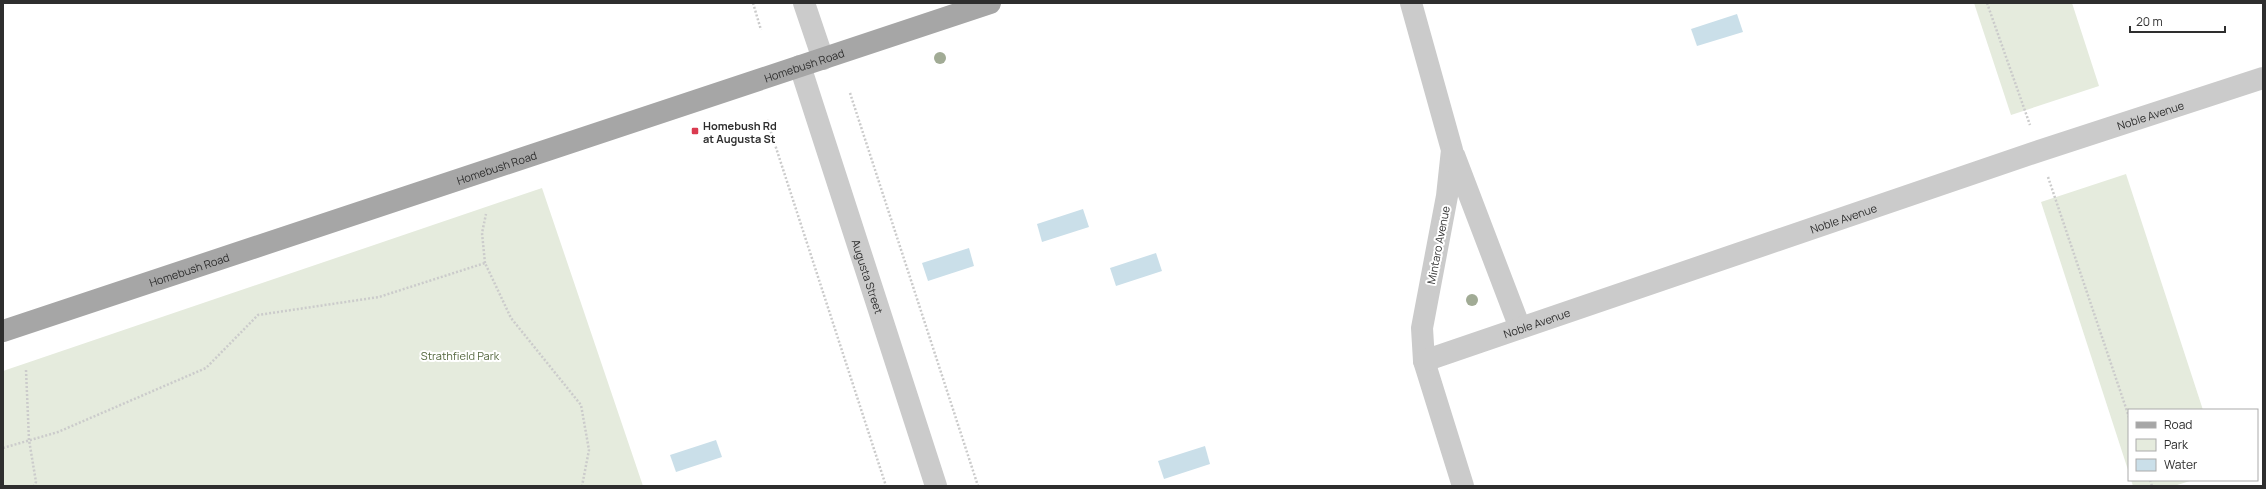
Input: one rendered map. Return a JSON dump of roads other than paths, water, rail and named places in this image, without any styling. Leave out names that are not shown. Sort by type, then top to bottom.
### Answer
[{"type":"main road","name":"Homebush Road","points":[[3,330],[990,3]]},
{"type":"street","points":[[804,3],[823,59]]},
{"type":"street","name":"Mintaro Avenue","points":[[1411,3],[1452,150],[1447,196],[1422,328],[1424,361],[1463,486]]},
{"type":"street","name":"Augusta Street","points":[[800,66],[936,486]]},
{"type":"street","name":"Noble Avenue","points":[[1424,361],[2039,151],[2263,78]]},
{"type":"street","points":[[1452,150],[1520,328]]},
{"type":"water","points":[[1737,14],[1743,32],[1697,46],[1691,29]]},
{"type":"water","points":[[1083,209],[1089,227],[1042,242],[1037,224]]},
{"type":"water","points":[[969,248],[974,266],[928,281],[922,263]]},
{"type":"water","points":[[1156,253],[1162,271],[1116,286],[1110,268]]},
{"type":"water","points":[[716,440],[722,457],[676,472],[670,455]]},
{"type":"water","points":[[1205,446],[1210,464],[1164,479],[1158,461]]},
{"type":"place","name":"Homebush Rd at Augusta St","points":[[695,131]]},
{"type":"park label","name":"Strathfield Park","points":[[460,355]]}]
